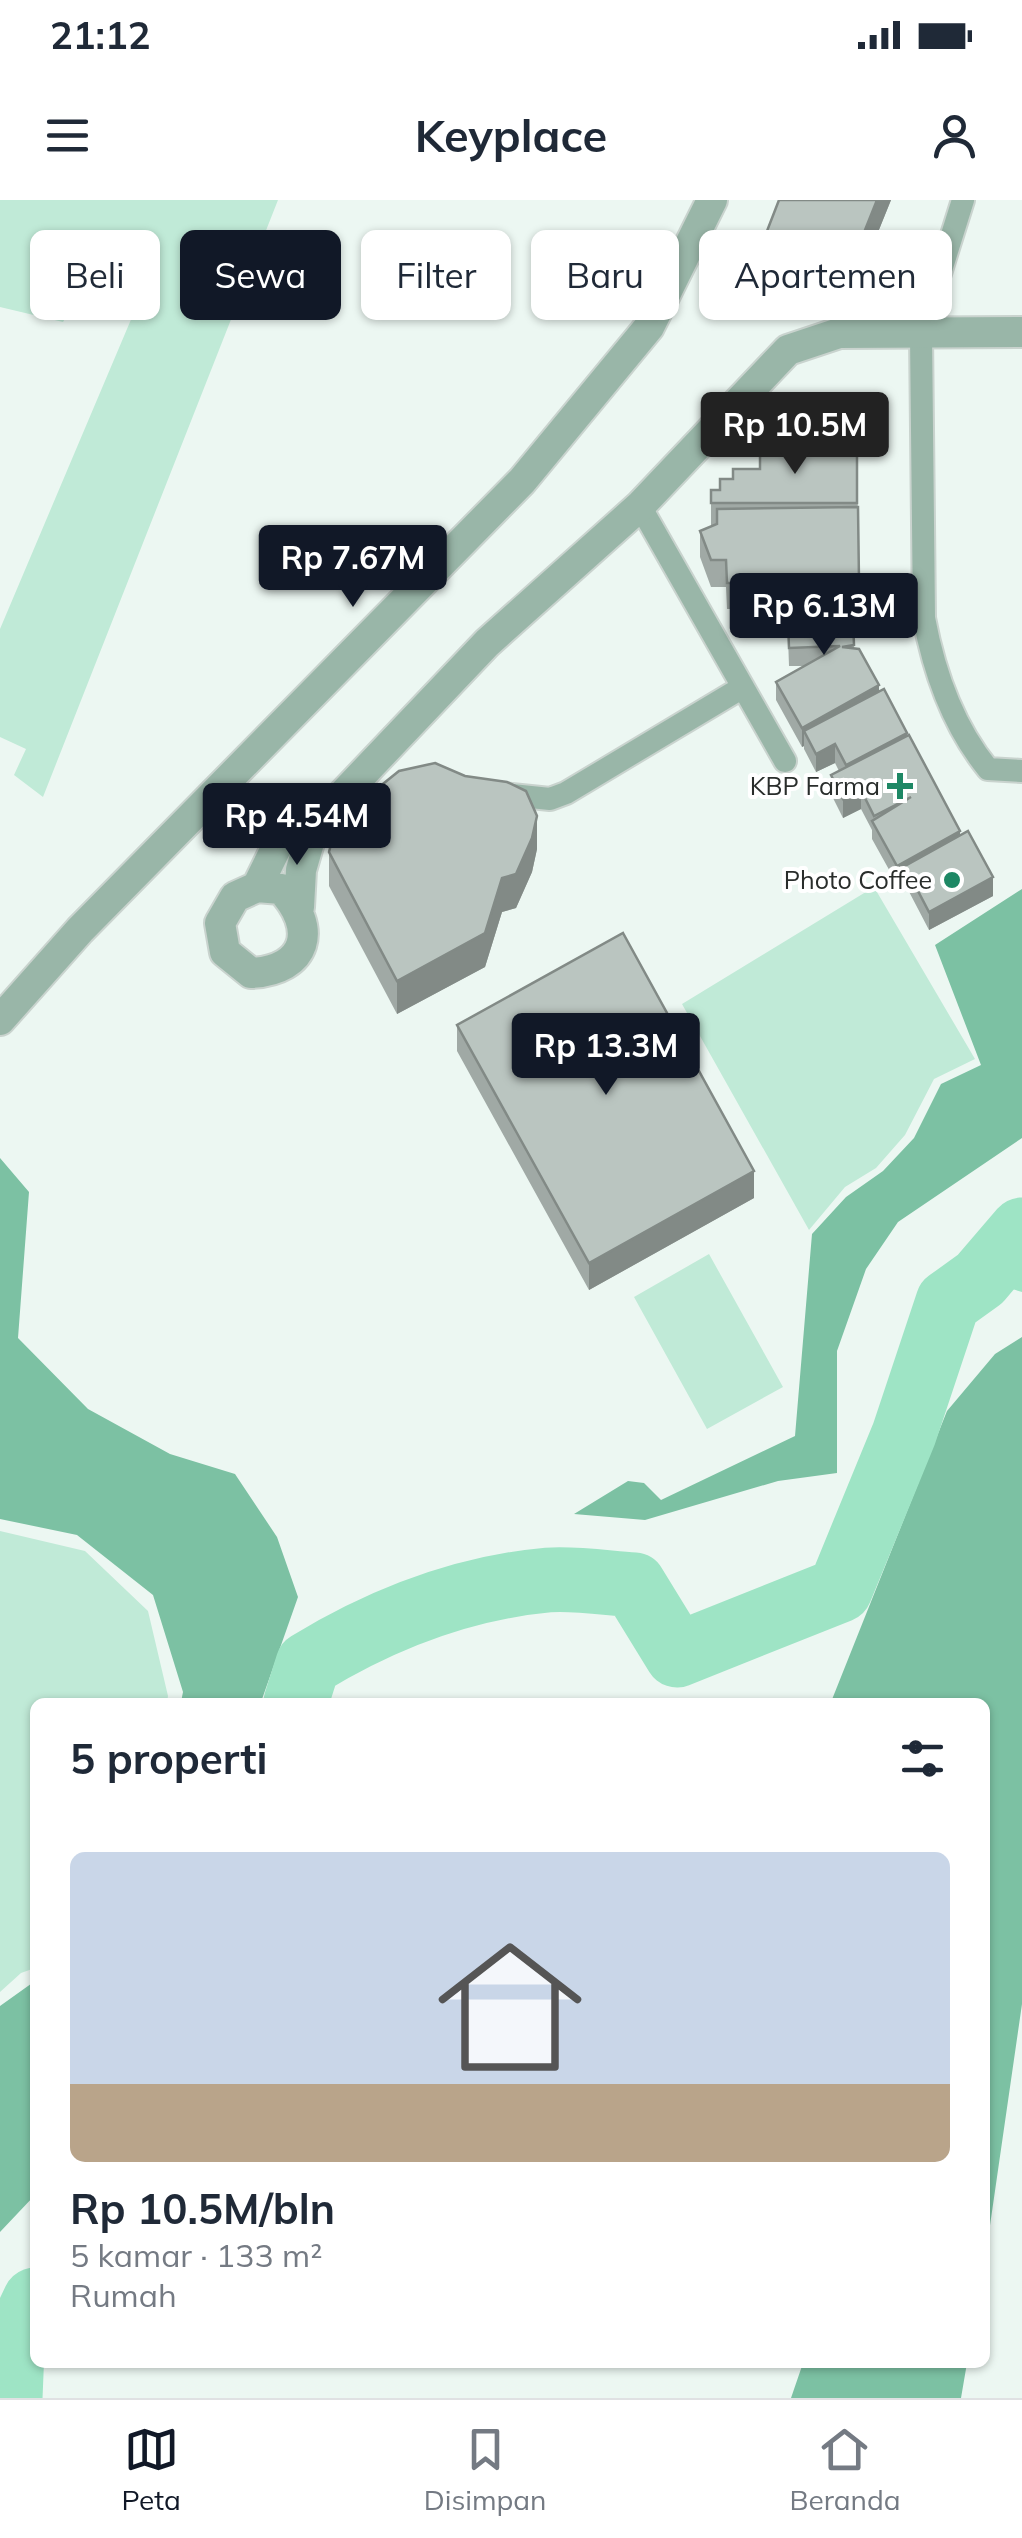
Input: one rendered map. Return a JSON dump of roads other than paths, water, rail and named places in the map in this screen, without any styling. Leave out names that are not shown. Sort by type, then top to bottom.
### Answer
[{"type":"street","points":[[0,1020],[80,930],[522,481],[650,327],[712,200]]},
{"type":"street","points":[[298,907],[281,888],[257,887],[235,897],[220,923],[225,952],[251,973],[279,972],[298,955],[303,930],[298,907],[301,870],[314,825],[487,643],[640,506],[788,350],[839,332],[1022,332]]},
{"type":"street","points":[[257,887],[282,836],[314,825]]},
{"type":"lane","points":[[963,200],[921,334],[924,618],[932,661],[969,745],[988,768],[1022,770]]},
{"type":"lane","points":[[640,506],[785,761]]},
{"type":"lane","points":[[480,785],[490,792],[550,799],[743,688]]},
{"type":"waterway","points":[[297,1698],[308,1664],[394,1620],[484,1590],[559,1580],[634,1585],[677,1655],[840,1590],[904,1434],[948,1302],[980,1279],[1022,1230]]},
{"type":"waterway","points":[[10,2398],[12,2349],[30,2311]]},
{"type":"place","name":"KBP Farma","points":[[900,786]]},
{"type":"place","name":"Photo Coffee","points":[[952,880]]}]
